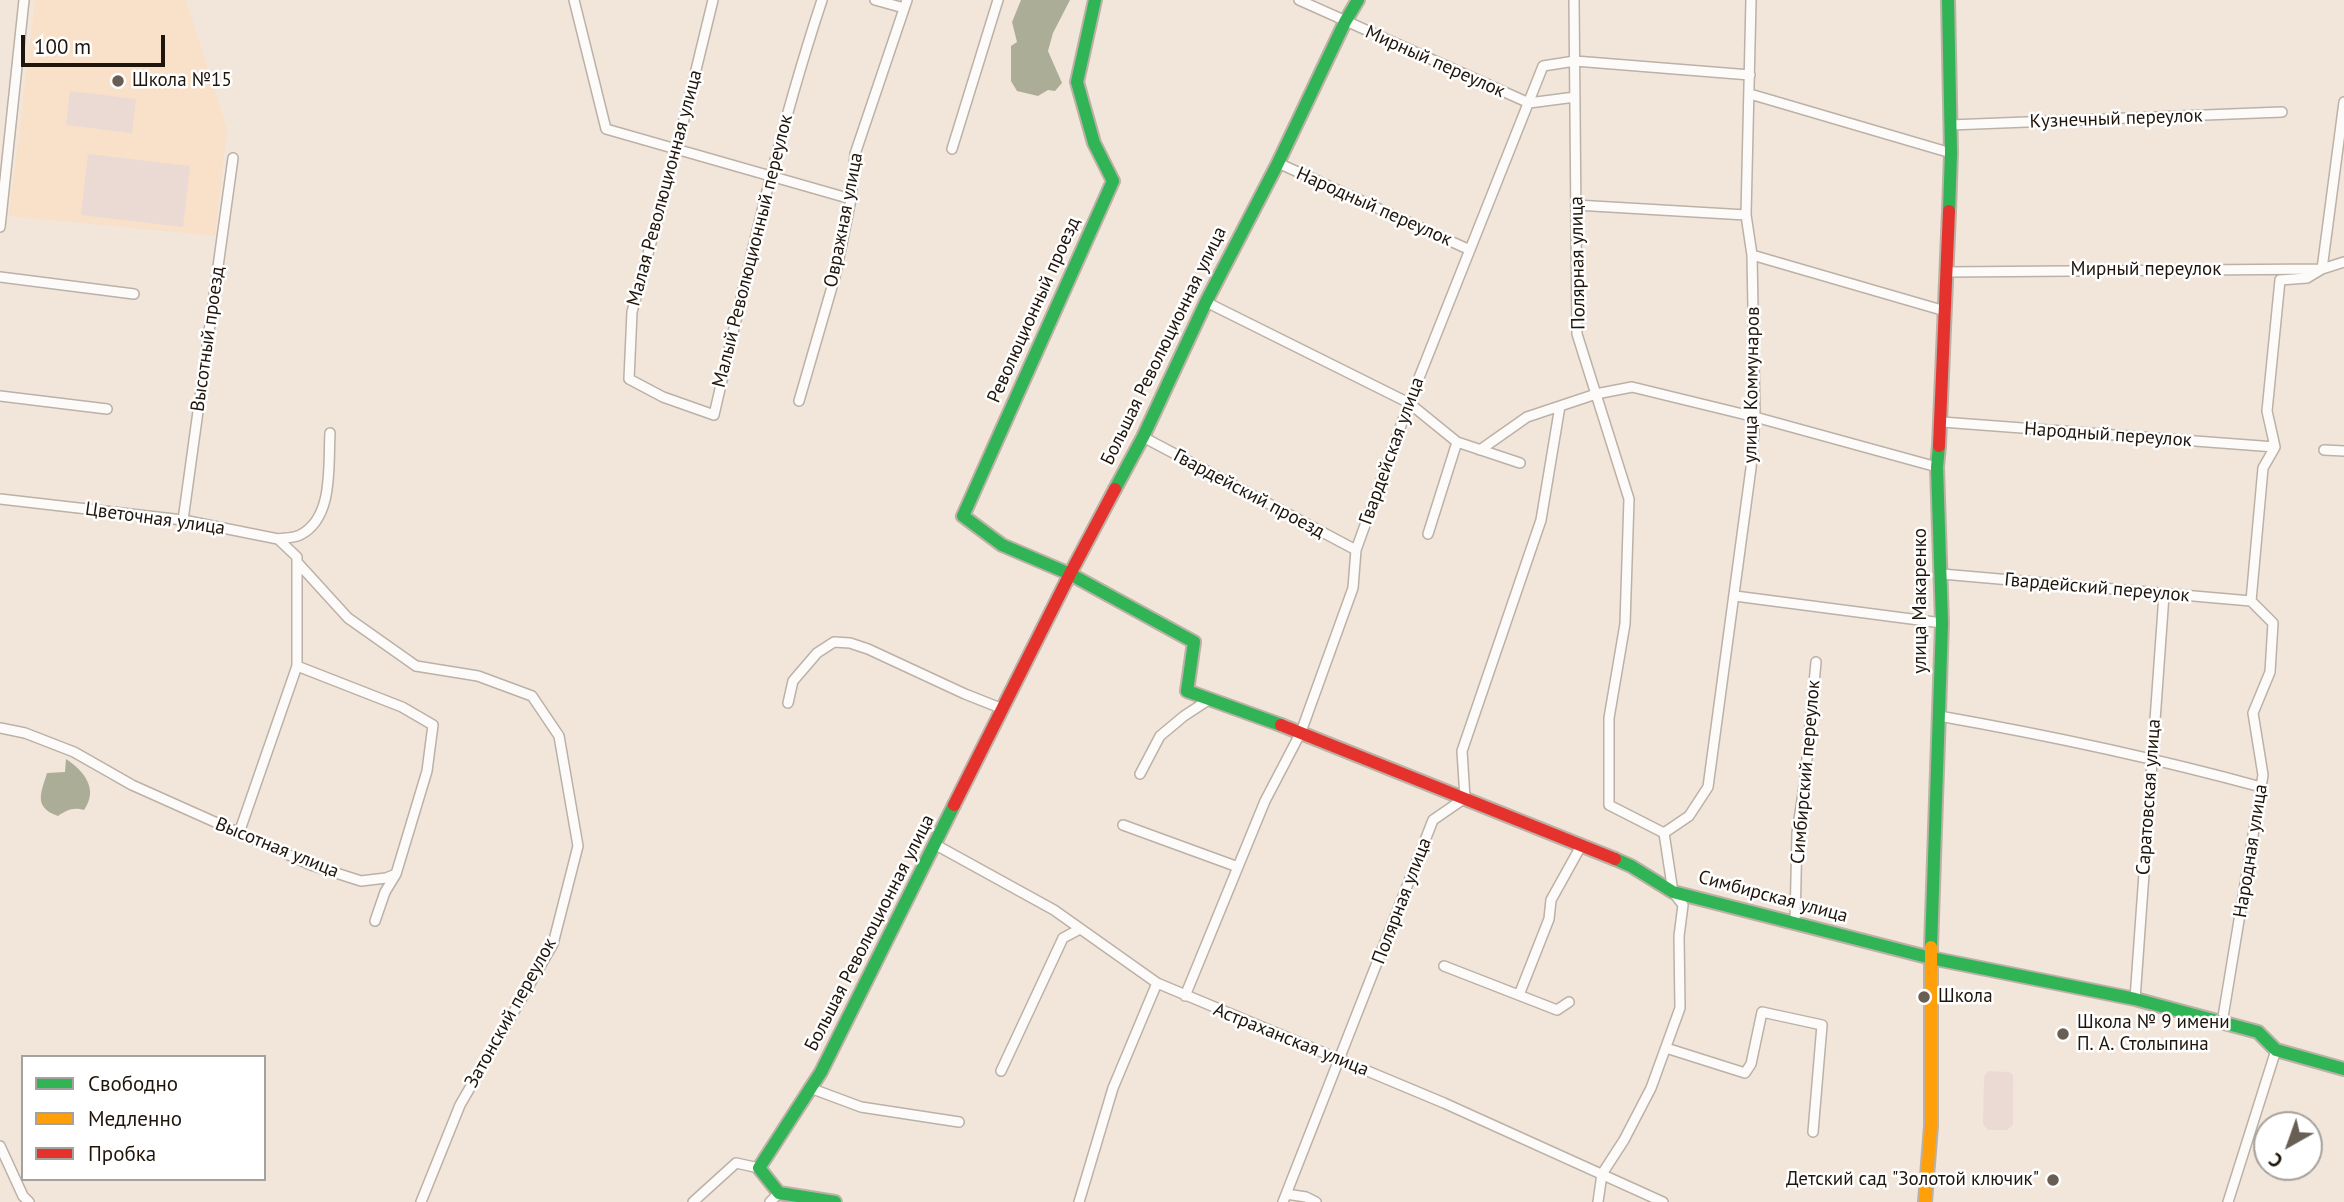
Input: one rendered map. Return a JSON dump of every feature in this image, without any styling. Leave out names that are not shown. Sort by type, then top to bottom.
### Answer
[{"type":"street","points":[[0,227],[24,0]]},
{"type":"street","points":[[574,0],[606,129],[850,199]]},
{"type":"street","name":"Малая Революционная улица","points":[[629,379],[632,312],[677,148],[713,0]]},
{"type":"street","name":"Малый Революционный переулок","points":[[629,379],[663,397],[713,415],[770,176],[797,75],[822,0]]},
{"type":"street","points":[[875,0],[906,4]]},
{"type":"street","points":[[952,149],[998,0]]},
{"type":"street","name":"Революционный проезд","points":[[1070,575],[1002,545],[963,516],[1114,181],[1094,143],[1077,82],[1095,0]]},
{"type":"street","name":"Мирный переулок","points":[[1299,0],[1529,103],[1575,97]]},
{"type":"street","name":"Большая Революционная улица","points":[[759,1168],[821,1072],[1070,575],[1143,438],[1206,302],[1278,163],[1357,0]]},
{"type":"street","name":"Полярная улица","points":[[1574,0],[1577,334],[1629,499],[1625,624],[1609,718],[1609,805],[1664,833]]},
{"type":"street","name":"улица Коммунаров","points":[[1664,833],[1689,816],[1708,787],[1751,468],[1755,417],[1752,255],[1746,215],[1751,0]]},
{"type":"street","name":"улица Макаренко","points":[[1924,1202],[1931,1126],[1931,958],[1942,622],[1937,467],[1942,422],[1951,153],[1948,0]]},
{"type":"street","name":"Овражная улица","points":[[799,401],[836,273],[850,199],[855,154],[906,4]]},
{"type":"street","points":[[1575,61],[1750,75]]},
{"type":"street","name":"Гвардейская улица","points":[[1185,996],[1265,801],[1301,732],[1353,588],[1356,550],[1409,403],[1543,66],[1575,61]]},
{"type":"street","points":[[1749,94],[1951,153]]},
{"type":"street","points":[[2251,601],[2263,468],[2275,447],[2267,411],[2280,280],[2307,278],[2322,269],[2344,102]]},
{"type":"street","name":"Кузнечный переулок","points":[[1950,125],[2282,112]]},
{"type":"street","name":"Высотный проезд","points":[[183,520],[233,158]]},
{"type":"street","name":"Народный переулок","points":[[1278,163],[1470,250]]},
{"type":"street","points":[[1576,205],[1746,215]]},
{"type":"street","points":[[1752,255],[1945,311]]},
{"type":"street","name":"Мирный переулок","points":[[1946,272],[2322,269],[2344,262]]},
{"type":"street","points":[[0,277],[134,294]]},
{"type":"street","points":[[1206,302],[1409,403],[1457,442],[1520,463]]},
{"type":"street","points":[[1480,450],[1527,417],[1596,394],[1632,387],[1755,417],[1937,467]]},
{"type":"street","points":[[0,396],[107,409]]},
{"type":"street","points":[[1465,798],[1462,751],[1541,520],[1560,406]]},
{"type":"street","name":"Народный переулок","points":[[1942,422],[2275,447]]},
{"type":"street","points":[[278,539],[298,537],[316,524],[325,504],[330,433]]},
{"type":"street","name":"Гвардейский проезд","points":[[1143,438],[1356,550]]},
{"type":"street","points":[[1428,534],[1457,442]]},
{"type":"street","points":[[2324,450],[2344,451]]},
{"type":"street","name":"Цветочная улица","points":[[0,499],[183,520],[278,539]]},
{"type":"street","points":[[239,833],[297,666],[297,557],[278,539]]},
{"type":"street","name":"Затонский переулок","points":[[297,562],[348,618],[416,666],[478,676],[533,696],[559,736],[578,846],[553,944],[460,1105],[421,1202]]},
{"type":"street","name":"Гвардейский переулок","points":[[1942,574],[2251,601]]},
{"type":"street","name":"Симбирская улица","points":[[1070,575],[1194,642],[1187,691],[1301,732],[1631,866],[1673,892],[1931,958],[2135,999],[2258,1032],[2276,1050],[2344,1069]]},
{"type":"street","name":"Саратовская улица","points":[[2135,999],[2164,595]]},
{"type":"street","points":[[1735,596],[1942,622]]},
{"type":"street","name":"Народная улица","points":[[2222,1023],[2263,775],[2253,713],[2270,672],[2273,623],[2251,601]]},
{"type":"street","points":[[788,703],[793,681],[817,653],[834,642],[842,642],[867,649],[1003,709]]},
{"type":"street","name":"Симбирский переулок","points":[[1795,923],[1797,833],[1816,662]]},
{"type":"street","points":[[297,666],[402,706],[433,725],[427,771],[396,874],[384,892],[375,921]]},
{"type":"street","points":[[1139,774],[1160,736],[1210,699]]},
{"type":"street","points":[[1939,716],[2017,729],[2261,787]]},
{"type":"street","name":"Высотная улица","points":[[0,728],[25,733],[74,752],[132,785],[312,865],[361,881],[396,874]]},
{"type":"street","name":"Полярная улица","points":[[1285,1198],[1433,820],[1465,798]]},
{"type":"street","points":[[1123,825],[1238,867]]},
{"type":"street","points":[[1598,1202],[1602,1174],[1624,1140],[1651,1088],[1680,1008],[1679,936],[1683,905],[1673,892],[1664,833]]},
{"type":"street","name":"Астраханская улица","points":[[936,845],[1054,910],[1157,983],[1444,1103],[1663,1202]]},
{"type":"street","points":[[1519,995],[1549,919],[1551,900],[1581,846]]},
{"type":"street","points":[[1001,1071],[1063,938],[1080,929]]},
{"type":"street","points":[[1444,966],[1557,1010],[1569,1002]]},
{"type":"street","points":[[1079,1202],[1113,1088],[1157,983]]},
{"type":"street","points":[[1666,1048],[1745,1073],[1751,1064],[1762,1012],[1822,1025],[1813,1132]]},
{"type":"street","points":[[2228,1202],[2276,1050]]},
{"type":"street","points":[[810,1088],[861,1107],[959,1122]]},
{"type":"street","points":[[0,1146],[23,1196],[29,1202]]},
{"type":"street","points":[[693,1202],[736,1163],[759,1168],[774,1198],[835,1202]]},
{"type":"street","points":[[1285,1198],[1306,1197],[1316,1202]]},
{"type":"shaded area","name":"Школа №15","points":[[35,0],[186,0],[227,129],[215,236],[9,216]]},
{"type":"shaded area","points":[[1021,0],[1070,0],[1053,33],[1048,51],[1062,83],[1055,91],[1048,90],[1038,96],[1017,91],[1011,81],[1011,46],[1017,42],[1012,22]]},
{"type":"shaded area","points":[[70,91],[136,99],[132,133],[66,125]]},
{"type":"shaded area","points":[[88,154],[190,166],[183,227],[81,215]]},
{"type":"shaded area","points":[[66,759],[84,775],[90,795],[84,810],[70,810],[58,816],[42,804],[41,793],[47,773],[65,772]]},
{"type":"shaded area","points":[[1988,1071],[2009,1072],[2013,1075],[2013,1125],[2007,1130],[1988,1130],[1983,1124],[1984,1077]]},
{"type":"traffic: fast","points":[[1095,0],[1077,82],[1094,143],[1113,181],[963,516],[1002,545],[1070,574],[1194,642],[1187,691],[1281,725]]},
{"type":"traffic: fast","points":[[1115,489],[1358,0]]},
{"type":"traffic: fast","points":[[1948,0],[1951,153],[1949,211]]},
{"type":"traffic: fast","points":[[1931,947],[1942,623],[1937,467],[1939,446]]},
{"type":"traffic: fast","points":[[835,1202],[779,1193],[759,1168],[821,1072],[954,805]]},
{"type":"traffic: fast","points":[[1615,859],[1673,892],[1931,958],[2135,999],[2258,1032],[2276,1050],[2344,1069]]},
{"type":"traffic: slow","points":[[1925,1202],[1931,1126],[1931,947]]},
{"type":"traffic: jam","points":[[1939,446],[1949,211]]},
{"type":"traffic: jam","points":[[954,805],[1115,489]]},
{"type":"traffic: jam","points":[[1281,725],[1615,859]]},
{"type":"place","name":"Школа №15","points":[[118,81]]},
{"type":"place","name":"Школа","points":[[1924,997]]},
{"type":"place","name":"Школа № 9 имени П. А. Столыпина","points":[[2063,1034]]},
{"type":"place","name":"Детский сад \"Золотой ключик\"","points":[[2053,1180]]}]
